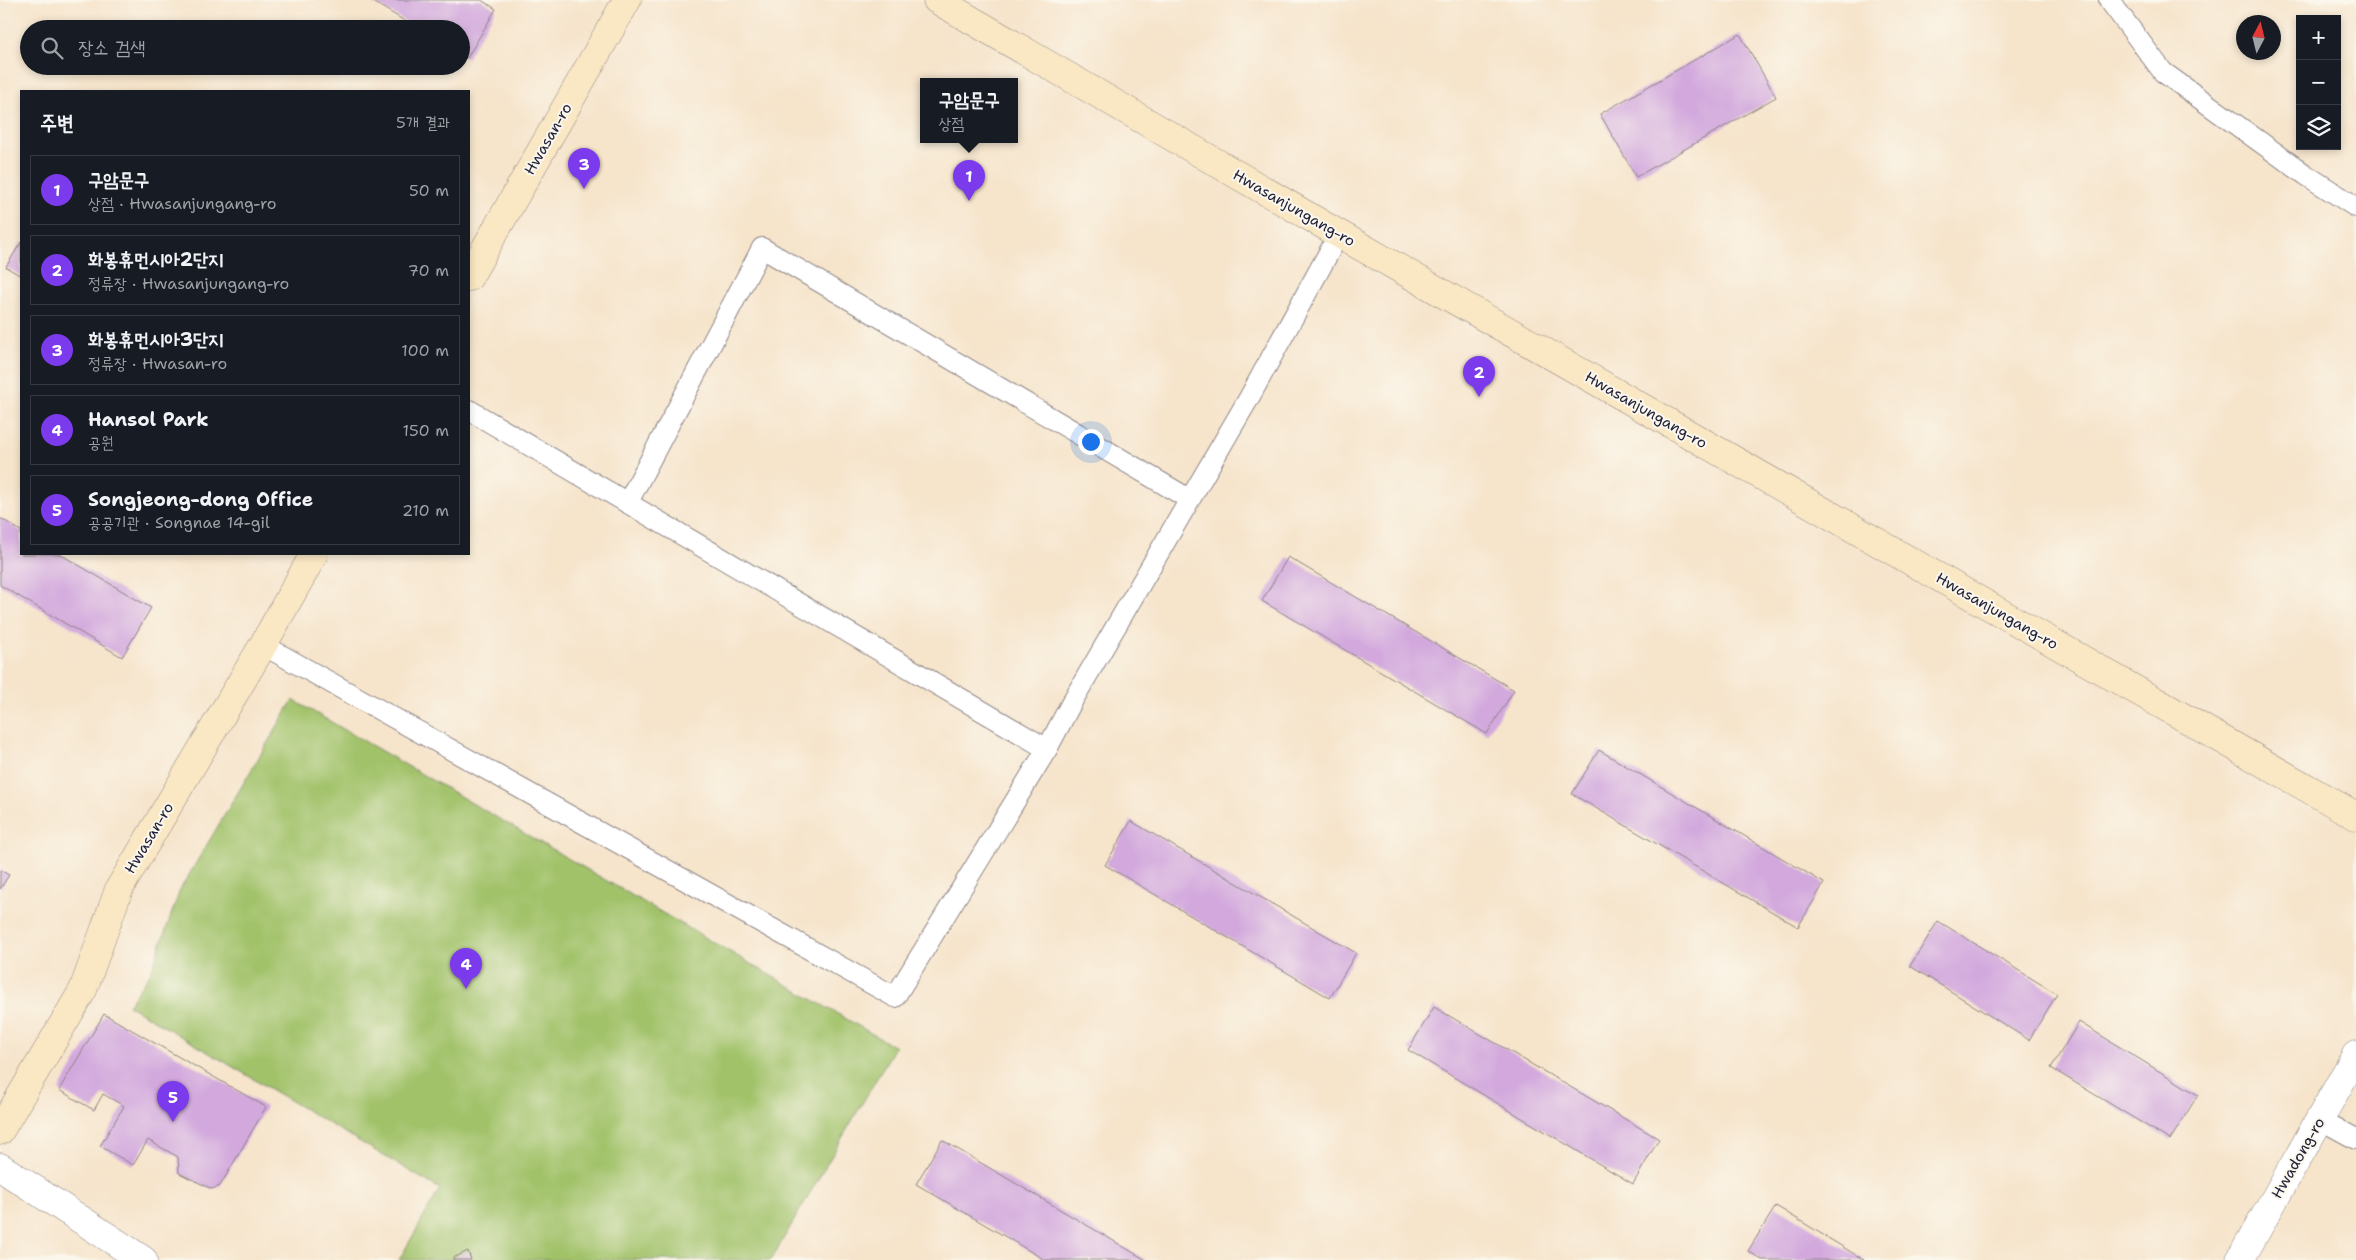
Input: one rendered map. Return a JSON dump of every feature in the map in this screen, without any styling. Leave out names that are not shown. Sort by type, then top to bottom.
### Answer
[{"type":"main road","name":"Hwasan-ro","points":[[470,275],[627,0]]},
{"type":"main road","name":"Hwasanjungang-ro","points":[[937,0],[1338,234],[2356,816]]},
{"type":"main road","name":"Hwasan-ro","points":[[0,1130],[83,990],[119,889],[263,645],[313,555]]},
{"type":"street","name":"Hwadong-ro","points":[[2240,1260],[2356,1055]]},
{"type":"street","points":[[0,1167],[142,1260]]},
{"type":"lane","points":[[2109,0],[2163,72],[2306,175],[2356,207]]},
{"type":"lane","points":[[263,645],[895,997],[1047,749],[1073,700],[1249,398],[1338,234]]},
{"type":"lane","points":[[628,502],[762,248],[1189,500]]},
{"type":"lane","points":[[470,411],[1047,749]]},
{"type":"lane","points":[[2320,1120],[2356,1139]]},
{"type":"green space","points":[[293,700],[895,1047],[771,1260],[399,1260],[440,1189],[128,1005],[151,972],[180,890]]},
{"type":"building","points":[[370,0],[481,0],[496,9],[470,53],[470,20],[403,20]]},
{"type":"building","points":[[1740,34],[1776,97],[1636,177],[1600,114]]},
{"type":"building","points":[[20,244],[20,275],[6,267]]},
{"type":"building","points":[[0,518],[20,530],[20,555],[62,555],[151,608],[122,657],[0,585]]},
{"type":"building","points":[[1288,557],[1514,690],[1487,734],[1262,601]]},
{"type":"building","points":[[1599,750],[1824,883],[1798,927],[1572,794]]},
{"type":"building","points":[[1131,821],[1356,953],[1330,998],[1105,865]]},
{"type":"building","points":[[0,870],[9,875],[0,889]]},
{"type":"building","points":[[1938,921],[2057,994],[2029,1040],[1910,966]]},
{"type":"building","points":[[1434,1007],[1659,1139],[1633,1184],[1408,1050]]},
{"type":"building","points":[[104,1014],[266,1107],[220,1186],[212,1189],[179,1173],[178,1157],[148,1140],[133,1165],[100,1146],[124,1106],[103,1094],[94,1110],[59,1090]]},
{"type":"building","points":[[2079,1022],[2198,1095],[2170,1140],[2051,1068]]},
{"type":"building","points":[[942,1140],[1146,1260],[1045,1260],[916,1184]]},
{"type":"building","points":[[1776,1206],[1864,1260],[1762,1260],[1748,1251]]},
{"type":"building","points":[[468,1251],[471,1260],[453,1260],[453,1258]]},
{"type":"place","name":"화봉휴먼시아3단지","points":[[584,189]]},
{"type":"place","name":"구암문구","points":[[969,201]]},
{"type":"place","name":"화봉휴먼시아2단지","points":[[1479,397]]},
{"type":"place","name":"Hansol Park","points":[[466,989]]},
{"type":"place","name":"Songjeong-dong Office","points":[[173,1122]]}]
